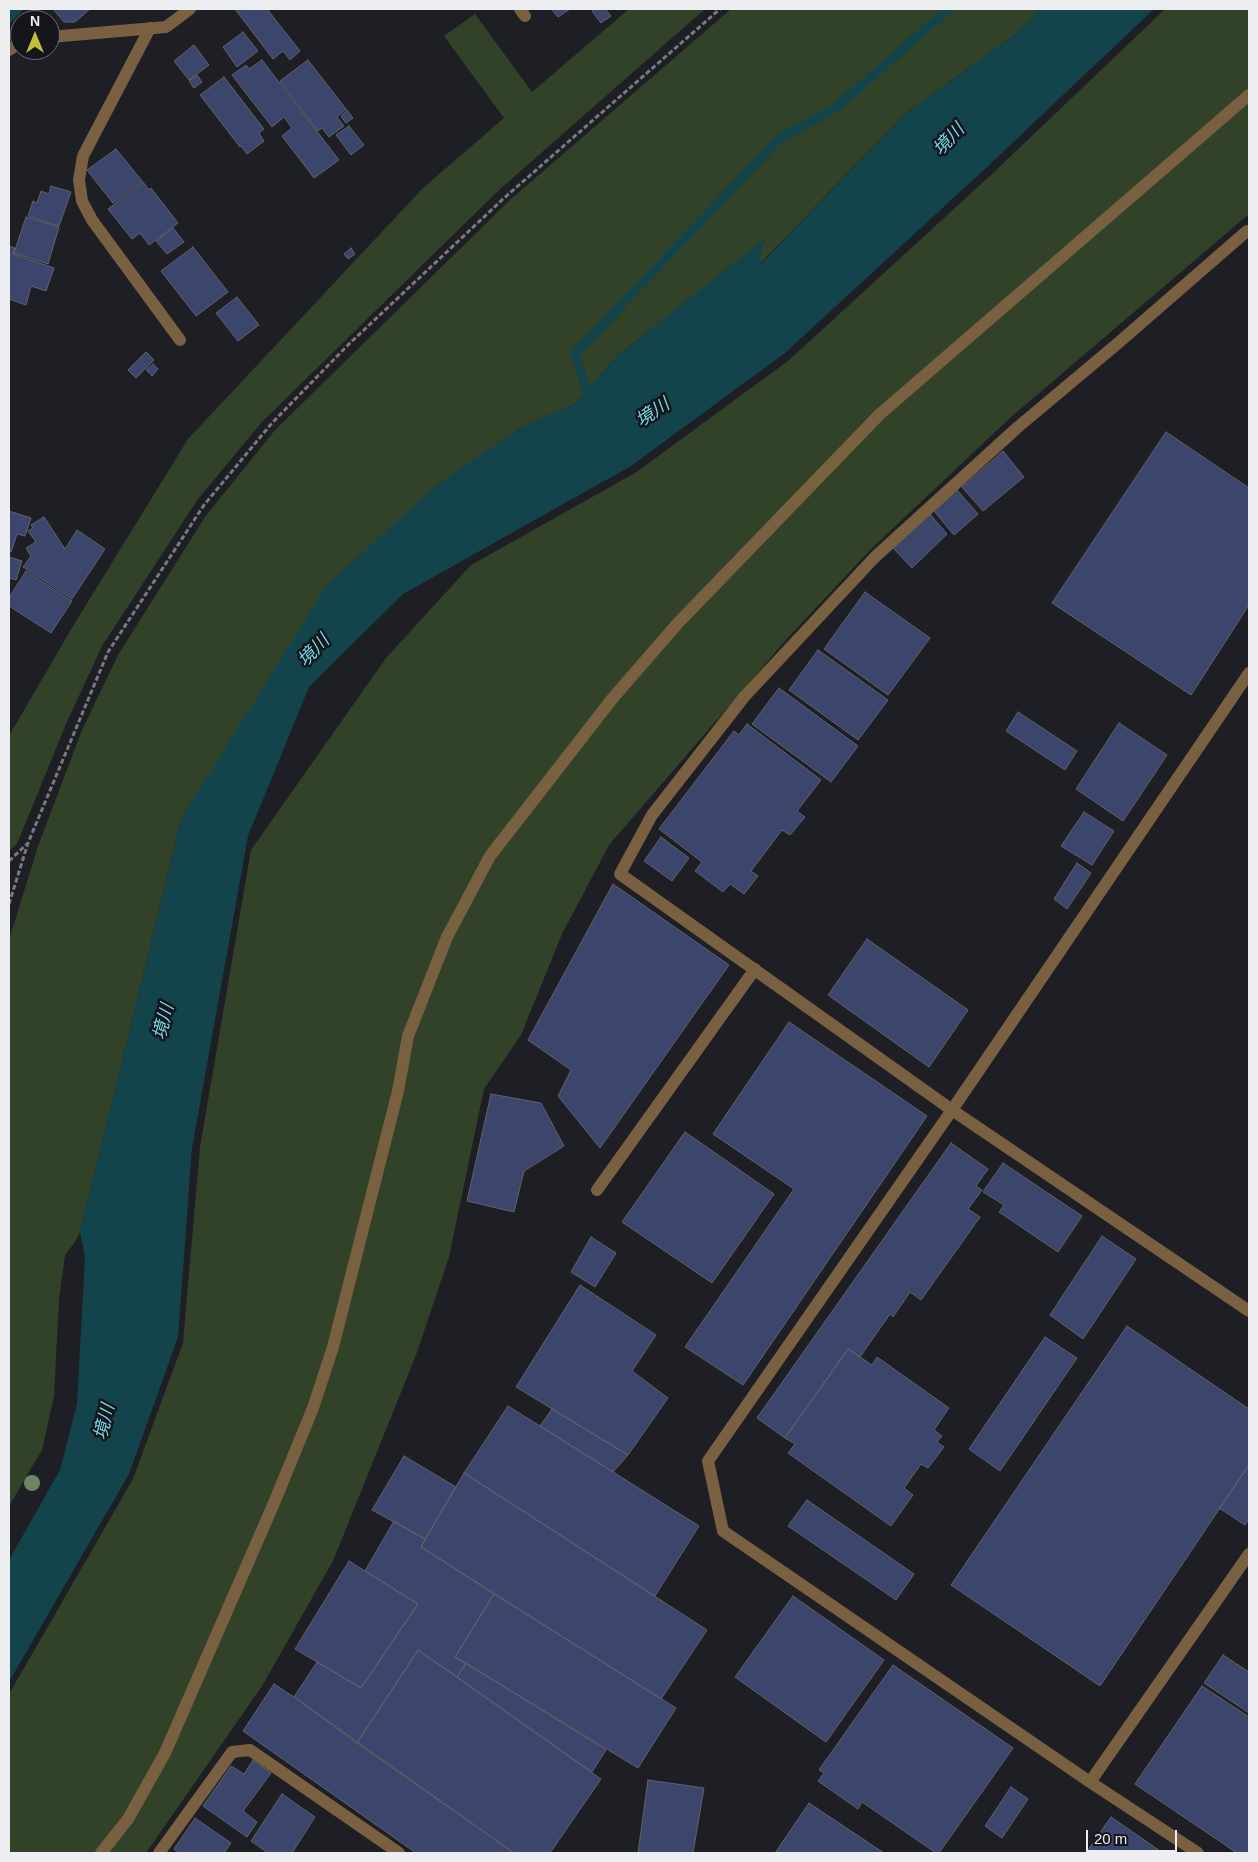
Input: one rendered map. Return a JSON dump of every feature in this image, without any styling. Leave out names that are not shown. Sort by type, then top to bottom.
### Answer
[{"type":"street","points":[[60,36],[166,27],[190,9]]},
{"type":"street","points":[[150,28],[83,156],[79,180],[82,201],[92,220],[180,340]]},
{"type":"street","points":[[101,1853],[128,1819],[165,1753],[274,1504],[313,1408],[333,1347],[398,1091],[408,1036],[447,937],[490,856],[612,699],[671,631],[880,414],[1249,95]]},
{"type":"street","points":[[1249,232],[1247,231],[1018,427],[875,557],[744,697],[652,815],[620,874],[952,1110],[1249,1311]]},
{"type":"street","points":[[1198,1853],[1090,1782],[723,1531],[708,1461],[952,1110],[1249,673]]},
{"type":"street","points":[[597,1190],[755,969]]},
{"type":"street","points":[[1090,1782],[1249,1554]]},
{"type":"street","points":[[159,1853],[232,1752],[250,1750],[400,1853]]},
{"type":"path","points":[[9,904],[28,842],[108,652],[204,505],[272,423],[349,344],[496,206],[720,9]]},
{"type":"path","points":[[9,861],[28,842]]},
{"type":"green space","points":[[629,9],[705,9],[499,190],[262,422],[198,499],[102,646],[66,724],[17,844],[9,851],[9,736],[70,631],[188,439],[423,188],[504,118],[444,36],[475,14],[532,92]]},
{"type":"green space","points":[[731,9],[1041,9],[1012,37],[906,113],[760,264],[759,255],[765,239],[616,357],[576,403],[517,430],[182,817],[80,1232],[65,1255],[59,1299],[54,1396],[42,1450],[9,1506],[9,940],[38,846],[82,730],[118,655],[205,517],[275,430],[511,199]]},
{"type":"green space","points":[[1165,9],[1249,9],[1249,214],[1010,418],[871,549],[786,640],[609,845],[562,934],[521,1035],[484,1089],[449,1257],[416,1355],[333,1561],[262,1686],[146,1853],[9,1853],[9,1694],[133,1479],[183,1343],[200,1147],[251,850],[386,658],[471,565],[635,473],[788,361],[992,174]]},
{"type":"water","name":"境川","points":[[1041,9],[1154,9],[987,167],[785,353],[631,466],[403,594],[309,687],[248,836],[192,1148],[178,1337],[129,1474],[9,1682],[9,1560],[60,1470],[77,1404],[85,1257],[80,1232],[182,817],[327,585],[440,482],[517,430],[576,403],[616,357],[765,238],[759,255],[761,264],[906,113],[1012,37]]},
{"type":"building","points":[[90,9],[75,22],[64,22],[60,17],[60,10],[54,10]]},
{"type":"building","points":[[235,9],[267,9],[300,51],[290,60],[283,51],[273,59]]},
{"type":"building","points":[[551,9],[570,9],[558,17]]},
{"type":"building","points":[[595,9],[605,9],[611,16],[601,23],[592,11]]},
{"type":"building","points":[[243,32],[258,51],[237,67],[223,47]]},
{"type":"building","points":[[194,45],[209,65],[189,80],[174,61]]},
{"type":"building","points":[[262,60],[339,160],[314,178],[282,136],[292,128],[284,117],[272,127],[232,75],[246,65],[249,69]]},
{"type":"building","points":[[308,60],[346,109],[337,117],[344,126],[329,137],[322,128],[318,131],[280,81]]},
{"type":"building","points":[[197,75],[202,82],[194,88],[189,81]]},
{"type":"building","points":[[224,77],[264,129],[259,133],[264,141],[247,154],[200,95]]},
{"type":"building","points":[[347,110],[353,118],[346,123],[341,116]]},
{"type":"building","points":[[349,126],[364,145],[351,155],[336,135]]},
{"type":"building","points":[[116,149],[142,181],[113,203],[87,170]]},
{"type":"building","points":[[143,182],[149,190],[151,188],[178,223],[149,245],[140,233],[132,239],[108,209]]},
{"type":"building","points":[[51,186],[71,192],[59,226],[28,216],[33,201],[37,203],[41,191],[49,194]]},
{"type":"building","points":[[26,217],[59,227],[48,264],[14,253]]},
{"type":"building","points":[[173,228],[184,242],[167,254],[156,241]]},
{"type":"building","points":[[9,246],[15,248],[13,254],[54,268],[46,291],[31,286],[26,305],[9,299]]},
{"type":"building","points":[[193,247],[228,292],[196,316],[161,271]]},
{"type":"building","points":[[351,248],[355,254],[348,259],[344,254]]},
{"type":"building","points":[[237,297],[259,325],[238,341],[216,313]]},
{"type":"building","points":[[146,352],[154,360],[136,378],[128,370]]},
{"type":"building","points":[[153,364],[158,369],[152,376],[146,370]]},
{"type":"building","points":[[1166,432],[1249,488],[1249,605],[1191,695],[1052,603]]},
{"type":"building","points":[[1003,451],[1024,477],[983,511],[962,487]]},
{"type":"building","points":[[957,490],[978,514],[954,535],[934,511]]},
{"type":"building","points":[[9,511],[31,518],[25,536],[17,534],[11,552],[9,551]]},
{"type":"building","points":[[929,513],[947,534],[912,568],[893,548]]},
{"type":"building","points":[[44,517],[65,549],[77,530],[105,549],[72,599],[23,567],[31,556],[26,548],[36,542],[28,531],[33,528],[31,525]]},
{"type":"building","points":[[9,557],[22,561],[16,580],[9,578]]},
{"type":"building","points":[[26,571],[72,601],[51,633],[9,606],[9,598]]},
{"type":"building","points":[[865,592],[930,638],[888,695],[824,649]]},
{"type":"building","points":[[818,650],[888,700],[858,740],[789,690]]},
{"type":"building","points":[[779,688],[858,746],[831,782],[752,724]]},
{"type":"building","points":[[1018,712],[1077,751],[1065,770],[1006,731]]},
{"type":"building","points":[[1119,723],[1167,755],[1123,821],[1076,789]]},
{"type":"building","points":[[747,724],[821,780],[797,811],[805,817],[790,835],[782,830],[751,871],[758,876],[744,894],[730,884],[723,892],[695,871],[702,862],[659,829],[734,731],[739,735]]},
{"type":"building","points":[[1084,812],[1114,831],[1092,865],[1061,846]]},
{"type":"building","points":[[661,837],[689,858],[672,881],[644,861]]},
{"type":"building","points":[[1077,863],[1091,873],[1067,909],[1054,899]]},
{"type":"building","points":[[613,884],[729,965],[600,1148],[558,1096],[571,1070],[528,1040]]},
{"type":"building","points":[[867,939],[968,1010],[929,1067],[828,995]]},
{"type":"building","points":[[789,1022],[927,1116],[743,1385],[685,1347],[794,1189],[713,1134]]},
{"type":"building","points":[[491,1094],[541,1103],[564,1146],[524,1171],[514,1212],[467,1201]]},
{"type":"building","points":[[685,1132],[774,1194],[712,1283],[622,1222]]},
{"type":"building","points":[[951,1143],[988,1169],[976,1186],[982,1190],[968,1209],[980,1217],[921,1300],[910,1292],[893,1317],[890,1314],[860,1357],[848,1349],[785,1438],[757,1418]]},
{"type":"building","points":[[1003,1163],[1082,1216],[1058,1252],[999,1212],[1004,1205],[983,1192]]},
{"type":"building","points":[[1102,1236],[1136,1259],[1083,1339],[1050,1315]]},
{"type":"building","points":[[591,1237],[616,1253],[595,1287],[571,1272]]},
{"type":"building","points":[[580,1285],[656,1335],[632,1371],[668,1398],[628,1455],[516,1387]]},
{"type":"building","points":[[1127,1326],[1249,1409],[1249,1465],[1100,1686],[951,1585]]},
{"type":"building","points":[[1045,1337],[1077,1358],[1000,1471],[969,1449]]},
{"type":"building","points":[[848,1349],[872,1365],[877,1357],[949,1408],[934,1430],[942,1436],[937,1442],[944,1447],[928,1468],[921,1464],[904,1488],[913,1495],[891,1526],[788,1453],[795,1444],[785,1438]]},
{"type":"building","points":[[508,1406],[699,1526],[655,1596],[464,1473]]},
{"type":"building","points":[[552,1409],[628,1455],[613,1472],[540,1426]]},
{"type":"building","points":[[404,1456],[456,1487],[425,1539],[372,1510]]},
{"type":"building","points":[[1249,1465],[1249,1519],[1245,1525],[1219,1508]]},
{"type":"building","points":[[464,1473],[707,1630],[661,1699],[421,1547]]},
{"type":"building","points":[[807,1500],[914,1574],[896,1600],[788,1526]]},
{"type":"building","points":[[394,1521],[425,1539],[421,1547],[494,1594],[455,1657],[466,1663],[457,1677],[418,1650],[357,1743],[294,1697],[317,1662],[361,1688],[418,1604],[365,1571]]},
{"type":"building","points":[[349,1561],[418,1604],[361,1688],[295,1649]]},
{"type":"building","points":[[494,1594],[676,1708],[638,1768],[455,1657]]},
{"type":"building","points":[[793,1596],[884,1660],[826,1742],[735,1677]]},
{"type":"building","points":[[418,1650],[601,1779],[550,1853],[514,1853],[357,1743]]},
{"type":"building","points":[[1223,1655],[1249,1672],[1249,1713],[1204,1683]]},
{"type":"building","points":[[466,1663],[606,1750],[592,1772],[457,1677]]},
{"type":"building","points":[[893,1665],[1013,1748],[939,1853],[936,1853],[862,1802],[858,1809],[818,1781],[824,1773],[819,1770]]},
{"type":"building","points":[[274,1684],[514,1853],[416,1853],[243,1731]]},
{"type":"building","points":[[1202,1686],[1249,1717],[1249,1853],[1237,1853],[1135,1784]]},
{"type":"building","points":[[253,1760],[271,1773],[243,1811],[257,1822],[247,1837],[203,1806],[231,1766],[244,1774]]},
{"type":"building","points":[[648,1780],[704,1788],[693,1853],[638,1853]]},
{"type":"building","points":[[1011,1787],[1028,1799],[1002,1838],[985,1826]]},
{"type":"building","points":[[282,1794],[315,1817],[292,1853],[268,1853],[251,1841]]},
{"type":"building","points":[[809,1803],[884,1853],[775,1853]]},
{"type":"building","points":[[1111,1817],[1163,1853],[1086,1853]]},
{"type":"building","points":[[195,1818],[231,1843],[224,1853],[179,1853],[174,1849]]},
{"type":"waterway","points":[[9,18],[18,9]]},
{"type":"waterway","points":[[590,402],[575,354],[780,138],[834,109],[949,9]]}]
